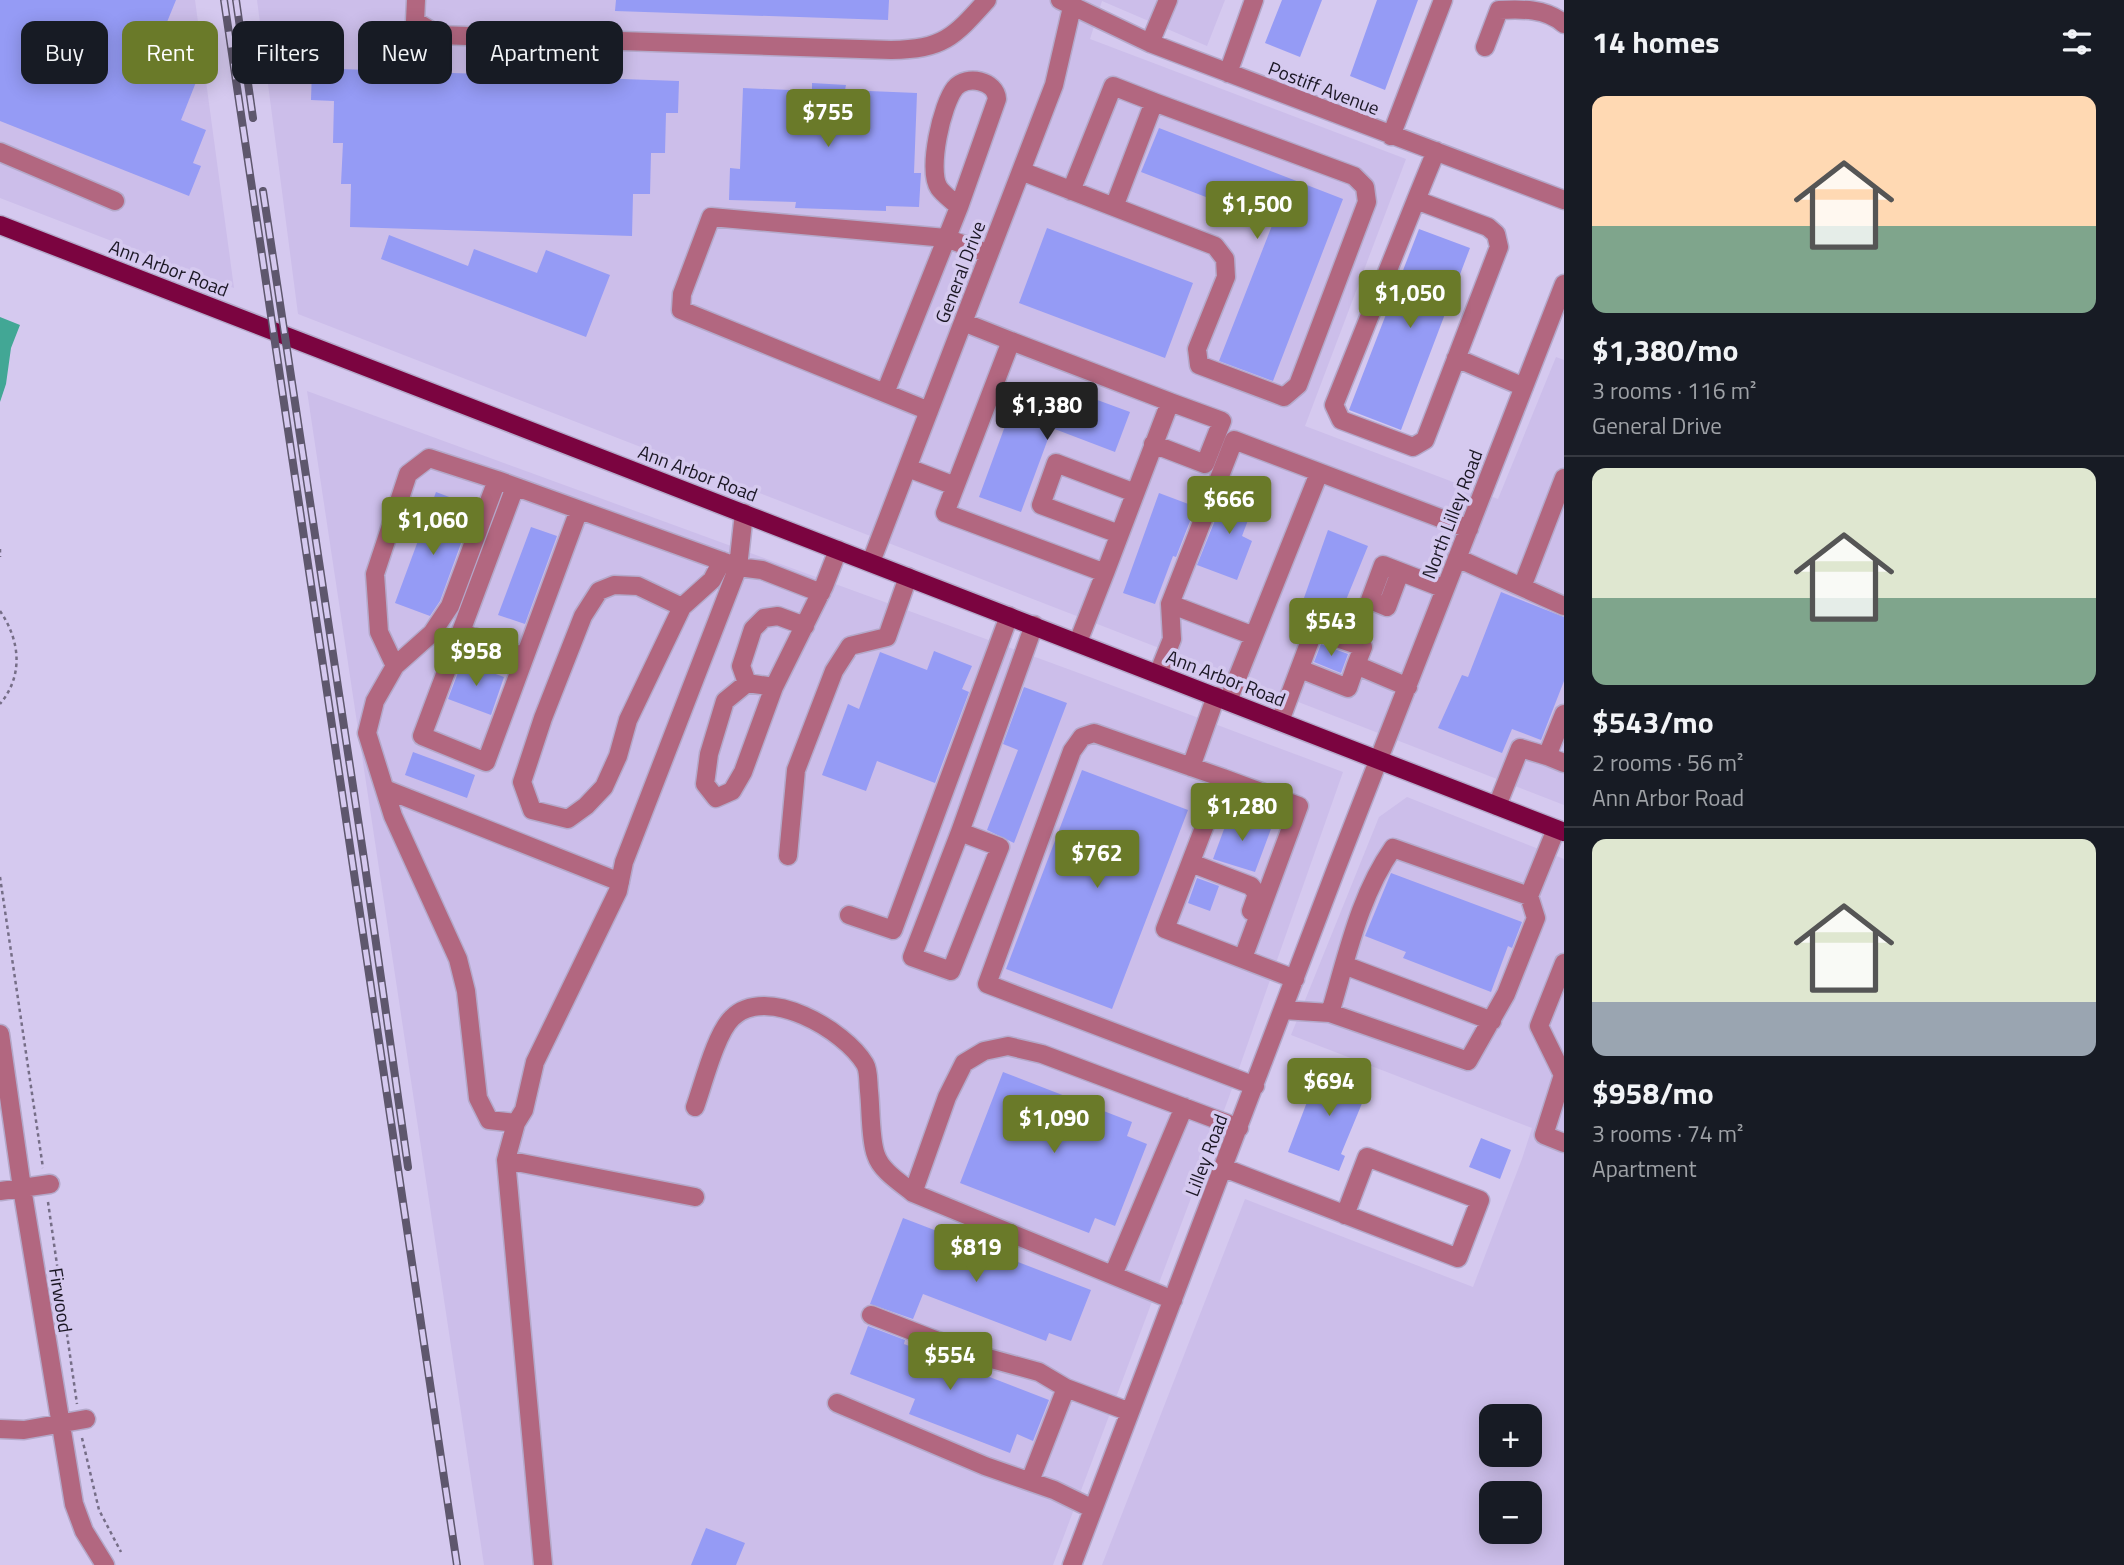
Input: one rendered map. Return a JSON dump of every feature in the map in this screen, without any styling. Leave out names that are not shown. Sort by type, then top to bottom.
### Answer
[{"type":"main road","name":"Ann Arbor Road","points":[[0,225],[1560,830]]},
{"type":"street","points":[[416,0],[415,21],[438,35],[916,50],[943,43],[987,0]]},
{"type":"street","points":[[1150,43],[1168,0]]},
{"type":"street","points":[[1227,73],[1254,0]]},
{"type":"street","points":[[1391,136],[1444,0]]},
{"type":"street","name":"Postiff Avenue","points":[[1066,4],[1150,43],[1564,200]]},
{"type":"street","name":"General Drive","points":[[871,562],[1061,61],[1066,4]]},
{"type":"street","points":[[1485,47],[1499,10],[1525,9],[1555,16],[1564,24]]},
{"type":"street","points":[[885,393],[959,207],[997,99],[992,86],[980,82],[967,81],[956,87],[949,100],[936,145],[933,167],[938,187],[959,207]]},
{"type":"street","points":[[1021,171],[1071,191],[1215,246],[1225,259],[1226,277],[1197,349],[1199,365],[1284,397],[1298,385],[1367,202],[1365,187],[1354,176],[1113,86],[1071,191]]},
{"type":"street","points":[[1114,207],[1154,102]]},
{"type":"street","points":[[1416,200],[1488,227],[1496,234],[1499,247],[1425,440],[1413,447],[1342,420],[1334,405],[1416,200],[1436,151]]},
{"type":"street","points":[[0,152],[115,201]]},
{"type":"street","points":[[929,411],[681,310],[682,294],[710,217],[946,238],[989,254]]},
{"type":"street","name":"North Lilley Road","points":[[1380,760],[1524,387],[1557,323],[1564,284]]},
{"type":"street","points":[[963,322],[1222,421],[1205,464],[1153,444]]},
{"type":"street","points":[[1011,341],[946,513],[1105,573]]},
{"type":"street","points":[[1456,358],[1524,387]]},
{"type":"street","points":[[1078,642],[1170,402]]},
{"type":"street","points":[[1158,674],[1172,639],[1170,604],[1234,440],[1469,529]]},
{"type":"street","points":[[395,666],[379,632],[375,574],[408,474],[429,458],[730,564],[762,570],[821,593]]},
{"type":"street","points":[[1119,534],[1041,505],[1056,463],[1135,492]]},
{"type":"street","points":[[908,468],[956,486]]},
{"type":"street","points":[[1191,767],[1254,636],[1319,472]]},
{"type":"street","points":[[1522,587],[1564,478]]},
{"type":"street","points":[[497,480],[450,606],[432,633],[395,666],[375,701],[367,733],[393,816],[458,959],[466,991],[478,1098],[489,1120],[516,1123]]},
{"type":"street","points":[[514,487],[422,736],[486,762],[579,510]]},
{"type":"street","points":[[543,1565],[506,1160],[516,1123],[524,1110],[535,1062],[618,891],[624,862],[730,564],[744,513]]},
{"type":"street","points":[[774,687],[747,683],[725,701],[709,754],[705,784],[716,797],[732,791],[743,772],[774,687],[821,593],[838,550]]},
{"type":"street","points":[[1457,558],[1564,606]]},
{"type":"street","points":[[682,607],[638,586],[614,585],[599,591],[583,615],[543,718],[522,782],[532,810],[568,819],[586,806],[604,787],[618,756],[628,720],[682,607],[730,564]]},
{"type":"street","points":[[1400,572],[1446,589]]},
{"type":"street","points":[[788,856],[796,770],[834,671],[850,646],[887,637],[908,577]]},
{"type":"street","points":[[1170,604],[1254,636]]},
{"type":"street","points":[[747,683],[741,666],[753,629],[764,618],[778,616],[805,626]]},
{"type":"street","points":[[849,915],[892,930],[1009,616]]},
{"type":"street","points":[[960,832],[1000,847],[951,971],[912,957],[1034,625]]},
{"type":"street","points":[[1280,721],[1314,630],[1363,648],[1348,688],[1300,669]]},
{"type":"street","points":[[461,632],[524,657]]},
{"type":"street","points":[[1356,665],[1408,687]]},
{"type":"street","points":[[1497,806],[1520,748],[1555,759],[1564,715]]},
{"type":"street","points":[[1242,958],[1299,806],[1094,733],[1082,737],[1072,751],[987,984],[1255,1086]]},
{"type":"street","name":"Lilley Road","points":[[1072,1565],[1380,760]]},
{"type":"street","points":[[1223,778],[1166,929],[1295,979]]},
{"type":"street","points":[[385,789],[620,881]]},
{"type":"street","points":[[1283,1010],[1330,1013],[1468,1061],[1506,994],[1536,918],[1529,896],[1560,830]]},
{"type":"street","points":[[1330,1013],[1359,915],[1377,870],[1392,848],[1529,896]]},
{"type":"street","points":[[1191,863],[1251,886],[1257,894],[1248,918],[1251,935]]},
{"type":"street","points":[[1564,962],[1539,1026],[1563,1075],[1544,1135],[1564,1143]]},
{"type":"street","points":[[1344,965],[1492,1021]]},
{"type":"street","points":[[695,1107],[729,1020],[753,1006],[779,1008],[802,1014],[849,1043],[866,1067],[876,1156],[892,1176],[913,1193],[1173,1300]]},
{"type":"street","name":"Firwood","points":[[0,1034],[59,1425],[74,1504],[84,1531],[105,1565]]},
{"type":"street","points":[[913,1193],[964,1063],[984,1051],[1008,1046],[1042,1054],[1239,1128]]},
{"type":"street","points":[[1113,1275],[1184,1107]]},
{"type":"street","points":[[1224,1168],[1345,1215],[1458,1258],[1480,1200],[1367,1157],[1345,1215]]},
{"type":"street","points":[[506,1160],[695,1197]]},
{"type":"street","points":[[0,1191],[47,1184]]},
{"type":"street","points":[[871,1315],[966,1352],[1039,1372],[1066,1388],[1130,1412]]},
{"type":"street","points":[[1030,1481],[1066,1388]]},
{"type":"street","points":[[837,1403],[1093,1509]]},
{"type":"street","points":[[0,1429],[24,1430],[83,1420]]},
{"type":"path","points":[[0,549],[0,557]]},
{"type":"path","points":[[0,611],[16,640],[18,660],[10,686],[0,704]]},
{"type":"path","points":[[0,877],[83,1420],[88,1470],[99,1510],[121,1552]]},
{"type":"shaded area","points":[[0,0],[195,0],[198,21],[122,21],[122,84],[206,84],[234,288],[0,198]]},
{"type":"shaded area","points":[[257,0],[1225,0],[1207,46],[1102,1],[1090,39],[1406,159],[1305,426],[1498,499],[1556,357],[1564,360],[1564,805],[298,314],[268,84],[344,84],[344,21],[260,21]]},
{"type":"shaded area","points":[[0,317],[20,325],[11,348],[6,384],[0,402]]},
{"type":"shaded area","points":[[307,391],[1343,772],[1229,1097],[1053,1565],[484,1565]]},
{"type":"shaded area","points":[[1407,797],[1564,859],[1564,1565],[1102,1565],[1245,1199],[1473,1287],[1522,1159],[1532,1128],[1291,1035],[1379,817]]},
{"type":"building","points":[[0,0],[176,0],[167,21],[122,21],[122,84],[195,84],[181,120],[206,130],[193,163],[201,166],[189,196],[0,121]]},
{"type":"building","points":[[616,0],[889,0],[888,20],[615,11]]},
{"type":"building","points":[[1282,0],[1322,0],[1300,57],[1265,43]]},
{"type":"building","points":[[1377,0],[1418,0],[1385,90],[1350,76]]},
{"type":"building","points":[[344,69],[358,70],[358,84],[452,84],[452,73],[466,73],[466,84],[623,84],[623,79],[679,81],[678,113],[666,113],[665,153],[651,153],[650,194],[633,194],[632,236],[350,227],[351,184],[341,184],[343,143],[333,143],[334,101],[311,100],[312,84],[344,84]]},
{"type":"building","points":[[812,83],[846,85],[845,90],[917,93],[914,173],[921,173],[919,207],[886,206],[886,211],[795,208],[796,202],[729,200],[730,168],[740,169],[743,88],[812,91]]},
{"type":"building","points":[[1159,128],[1343,199],[1273,381],[1219,361],[1273,223],[1141,172]]},
{"type":"building","points":[[1047,228],[1193,283],[1165,358],[1019,303]]},
{"type":"building","points":[[1419,229],[1470,248],[1401,430],[1349,410]]},
{"type":"building","points":[[389,235],[468,266],[474,249],[537,273],[546,250],[610,275],[586,337],[381,259]]},
{"type":"building","points":[[1062,387],[1130,412],[1115,452],[1052,428],[1021,512],[979,497],[1012,407],[1031,414],[1056,404]]},
{"type":"building","points":[[1228,488],[1256,499],[1242,536],[1252,541],[1237,580],[1197,565]]},
{"type":"building","points":[[436,492],[465,503],[455,532],[464,535],[440,601],[430,616],[395,603]]},
{"type":"building","points":[[1159,493],[1191,505],[1188,514],[1192,516],[1155,604],[1123,593]]},
{"type":"building","points":[[531,527],[557,536],[525,624],[498,615]]},
{"type":"building","points":[[1328,530],[1368,546],[1346,600],[1349,602],[1340,627],[1299,612]]},
{"type":"building","points":[[1501,592],[1564,617],[1564,681],[1541,740],[1512,729],[1502,753],[1438,728],[1462,675],[1468,677]]},
{"type":"building","points":[[1321,644],[1348,654],[1341,673],[1314,662]]},
{"type":"building","points":[[934,651],[972,666],[962,689],[969,692],[935,783],[877,761],[866,791],[822,775],[848,704],[859,709],[880,652],[927,670]]},
{"type":"building","points":[[462,662],[504,677],[491,715],[448,699]]},
{"type":"building","points":[[1024,687],[1067,703],[1014,843],[987,830],[1018,750],[1003,744]]},
{"type":"building","points":[[413,752],[475,775],[467,798],[405,775]]},
{"type":"building","points":[[1082,770],[1188,810],[1112,1009],[1006,969]]},
{"type":"building","points":[[1230,813],[1271,829],[1255,872],[1213,859]]},
{"type":"building","points":[[1391,873],[1522,922],[1512,948],[1508,946],[1491,992],[1403,958],[1406,952],[1365,936]]},
{"type":"building","points":[[1197,878],[1219,886],[1210,911],[1188,903]]},
{"type":"building","points":[[1321,1065],[1370,1084],[1341,1154],[1345,1156],[1339,1171],[1288,1152]]},
{"type":"building","points":[[1003,1072],[1132,1122],[1127,1136],[1147,1144],[1115,1226],[1095,1218],[1089,1233],[960,1183]]},
{"type":"building","points":[[1481,1138],[1511,1150],[1500,1179],[1469,1167]]},
{"type":"building","points":[[903,1218],[1091,1290],[1071,1341],[1049,1333],[1046,1341],[923,1294],[913,1319],[870,1304]]},
{"type":"building","points":[[868,1326],[905,1340],[904,1344],[1049,1400],[1033,1441],[1017,1434],[1010,1453],[909,1414],[915,1399],[850,1374]]},
{"type":"building","points":[[706,1528],[745,1543],[736,1565],[691,1565]]},
{"type":"railway","points":[[224,0],[457,1565]]},
{"type":"railway","points":[[236,0],[253,118]]},
{"type":"railway","points":[[263,191],[408,1167]]}]
